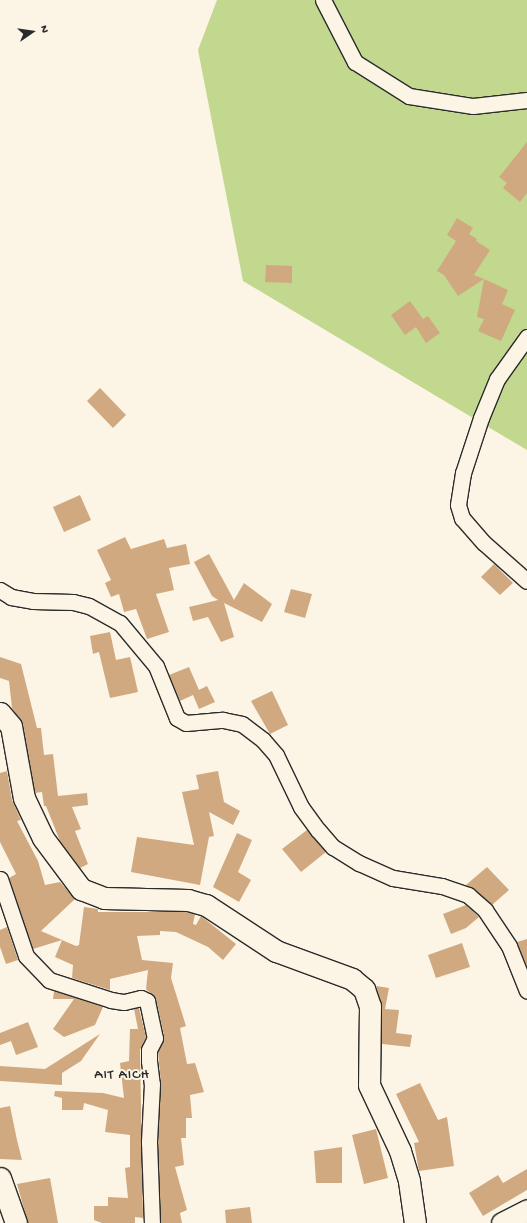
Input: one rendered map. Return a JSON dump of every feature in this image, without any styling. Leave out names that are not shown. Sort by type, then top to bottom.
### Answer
[{"type":"main road","points":[[0,712],[11,726],[24,798],[43,838],[81,889],[104,898],[188,900],[206,905],[276,951],[352,979],[364,989],[370,1006],[370,1085],[400,1151],[409,1181],[415,1223]]},
{"type":"main road","points":[[0,1178],[16,1223]]},
{"type":"main road","points":[[502,1223],[527,1210]]},
{"type":"street","points":[[323,0],[355,62],[409,96],[473,106],[527,100]]},
{"type":"street","points":[[527,336],[497,380],[481,418],[463,473],[458,505],[462,518],[480,538],[527,581]]},
{"type":"street","points":[[0,590],[11,597],[26,600],[73,602],[89,606],[120,623],[156,666],[177,718],[186,723],[223,720],[242,724],[263,740],[276,755],[301,807],[318,830],[333,847],[359,863],[393,878],[442,886],[468,895],[485,910],[509,946],[527,991]]},
{"type":"street","points":[[0,879],[26,956],[49,980],[110,1000],[124,1002],[141,998],[147,1001],[155,1038],[149,1050],[152,1084],[149,1142],[152,1223]]},
{"type":"green space","points":[[217,0],[527,0],[527,450],[243,281],[198,50]]},
{"type":"building","points":[[527,142],[527,193],[520,202],[503,188],[507,183],[499,177]]},
{"type":"building","points":[[457,218],[473,228],[469,234],[477,239],[476,241],[490,250],[474,275],[484,279],[458,296],[444,275],[437,271],[456,241],[447,235]]},
{"type":"building","points":[[266,265],[292,266],[292,283],[265,282]]},
{"type":"building","points":[[484,279],[508,290],[502,304],[515,310],[501,341],[478,331],[484,319],[477,317]]},
{"type":"building","points":[[410,301],[423,319],[428,316],[440,333],[426,343],[416,327],[405,335],[391,315]]},
{"type":"building","points":[[100,388],[126,415],[113,428],[87,401]]},
{"type":"building","points":[[80,495],[91,520],[64,532],[53,507]]},
{"type":"building","points":[[125,537],[131,549],[164,539],[167,548],[186,544],[190,564],[169,568],[174,590],[156,594],[169,632],[147,639],[136,609],[124,612],[119,594],[111,597],[105,583],[111,580],[97,550]]},
{"type":"building","points":[[209,554],[234,600],[244,583],[272,604],[262,622],[224,603],[234,637],[221,642],[208,617],[193,621],[189,607],[218,600],[212,596],[194,562]]},
{"type":"building","points":[[494,564],[513,583],[500,595],[481,577]]},
{"type":"building","points":[[291,589],[312,594],[305,618],[284,612]]},
{"type":"building","points":[[110,632],[116,660],[130,657],[138,692],[110,698],[99,652],[93,654],[90,636]]},
{"type":"building","points":[[0,657],[21,664],[37,728],[41,728],[44,755],[53,754],[58,796],[87,793],[88,805],[72,807],[81,829],[75,831],[88,864],[80,868],[60,841],[46,806],[44,806],[42,792],[35,793],[23,724],[12,708],[9,681],[0,678]]},
{"type":"building","points":[[189,667],[199,690],[207,686],[215,702],[199,709],[193,695],[180,701],[169,675]]},
{"type":"building","points":[[272,691],[288,725],[270,734],[251,701]]},
{"type":"building","points":[[7,771],[12,800],[21,820],[17,821],[38,861],[45,885],[60,882],[75,899],[41,931],[62,940],[33,949],[9,878],[16,874],[0,842],[0,773]]},
{"type":"building","points":[[218,771],[224,802],[240,811],[233,825],[209,812],[214,836],[209,837],[200,885],[131,872],[137,837],[194,845],[182,792],[199,789],[196,775]]},
{"type":"building","points":[[307,830],[326,852],[301,872],[282,849]]},
{"type":"building","points":[[237,833],[252,840],[238,872],[251,880],[239,902],[213,887]]},
{"type":"building","points":[[487,867],[509,890],[492,905],[466,885]]},
{"type":"building","points":[[466,905],[479,917],[466,928],[451,934],[443,914]]},
{"type":"building","points":[[84,907],[98,909],[98,912],[186,912],[195,914],[193,924],[196,925],[201,916],[236,944],[223,960],[208,947],[176,932],[160,931],[160,935],[137,936],[142,960],[173,963],[171,978],[186,1026],[180,1028],[187,1064],[195,1063],[204,1092],[190,1095],[192,1118],[186,1118],[186,1138],[181,1138],[184,1165],[175,1167],[187,1210],[180,1213],[182,1223],[161,1223],[158,1142],[161,1084],[158,1052],[164,1036],[156,999],[146,989],[148,970],[110,979],[110,990],[72,978],[73,965],[55,957],[62,940],[76,946],[79,945]]},
{"type":"building","points":[[7,927],[18,960],[6,964],[0,947],[0,930]]},
{"type":"building","points":[[527,939],[527,967],[517,942]]},
{"type":"building","points":[[462,943],[470,967],[436,978],[428,955]]},
{"type":"building","points":[[376,986],[389,988],[385,1009],[399,1010],[396,1033],[412,1035],[410,1047],[382,1044],[382,1006]]},
{"type":"building","points":[[54,991],[103,1007],[95,1025],[64,1037],[53,1029],[74,999],[53,999]]},
{"type":"building","points":[[139,1008],[146,1037],[140,1050],[143,1218],[135,1217],[135,1223],[102,1223],[94,1220],[94,1206],[108,1206],[108,1197],[128,1198],[125,1168],[130,1167],[130,1135],[105,1132],[108,1110],[84,1103],[83,1110],[62,1110],[62,1098],[54,1096],[55,1091],[103,1093],[124,1098],[120,1063],[129,1061],[130,1029],[138,1029],[134,1009]]},
{"type":"building","points":[[28,1022],[38,1047],[16,1055],[11,1041],[0,1045],[0,1033]]},
{"type":"building","points":[[100,1034],[81,1061],[62,1073],[62,1085],[0,1081],[0,1066],[45,1069]]},
{"type":"building","points":[[420,1083],[438,1120],[447,1117],[454,1166],[419,1171],[414,1143],[419,1142],[396,1094]]},
{"type":"building","points":[[10,1106],[22,1160],[0,1159],[0,1108]]},
{"type":"building","points":[[376,1129],[388,1178],[364,1184],[352,1135]]},
{"type":"building","points":[[342,1147],[342,1183],[316,1183],[314,1151]]},
{"type":"building","points":[[527,1169],[527,1190],[483,1216],[469,1193],[498,1175],[503,1183]]},
{"type":"building","points":[[50,1178],[58,1223],[28,1223],[17,1184]]},
{"type":"building","points":[[250,1207],[252,1223],[226,1223],[225,1210]]},
{"type":"district","name":"AIT AICH","points":[[122,1076]]}]
